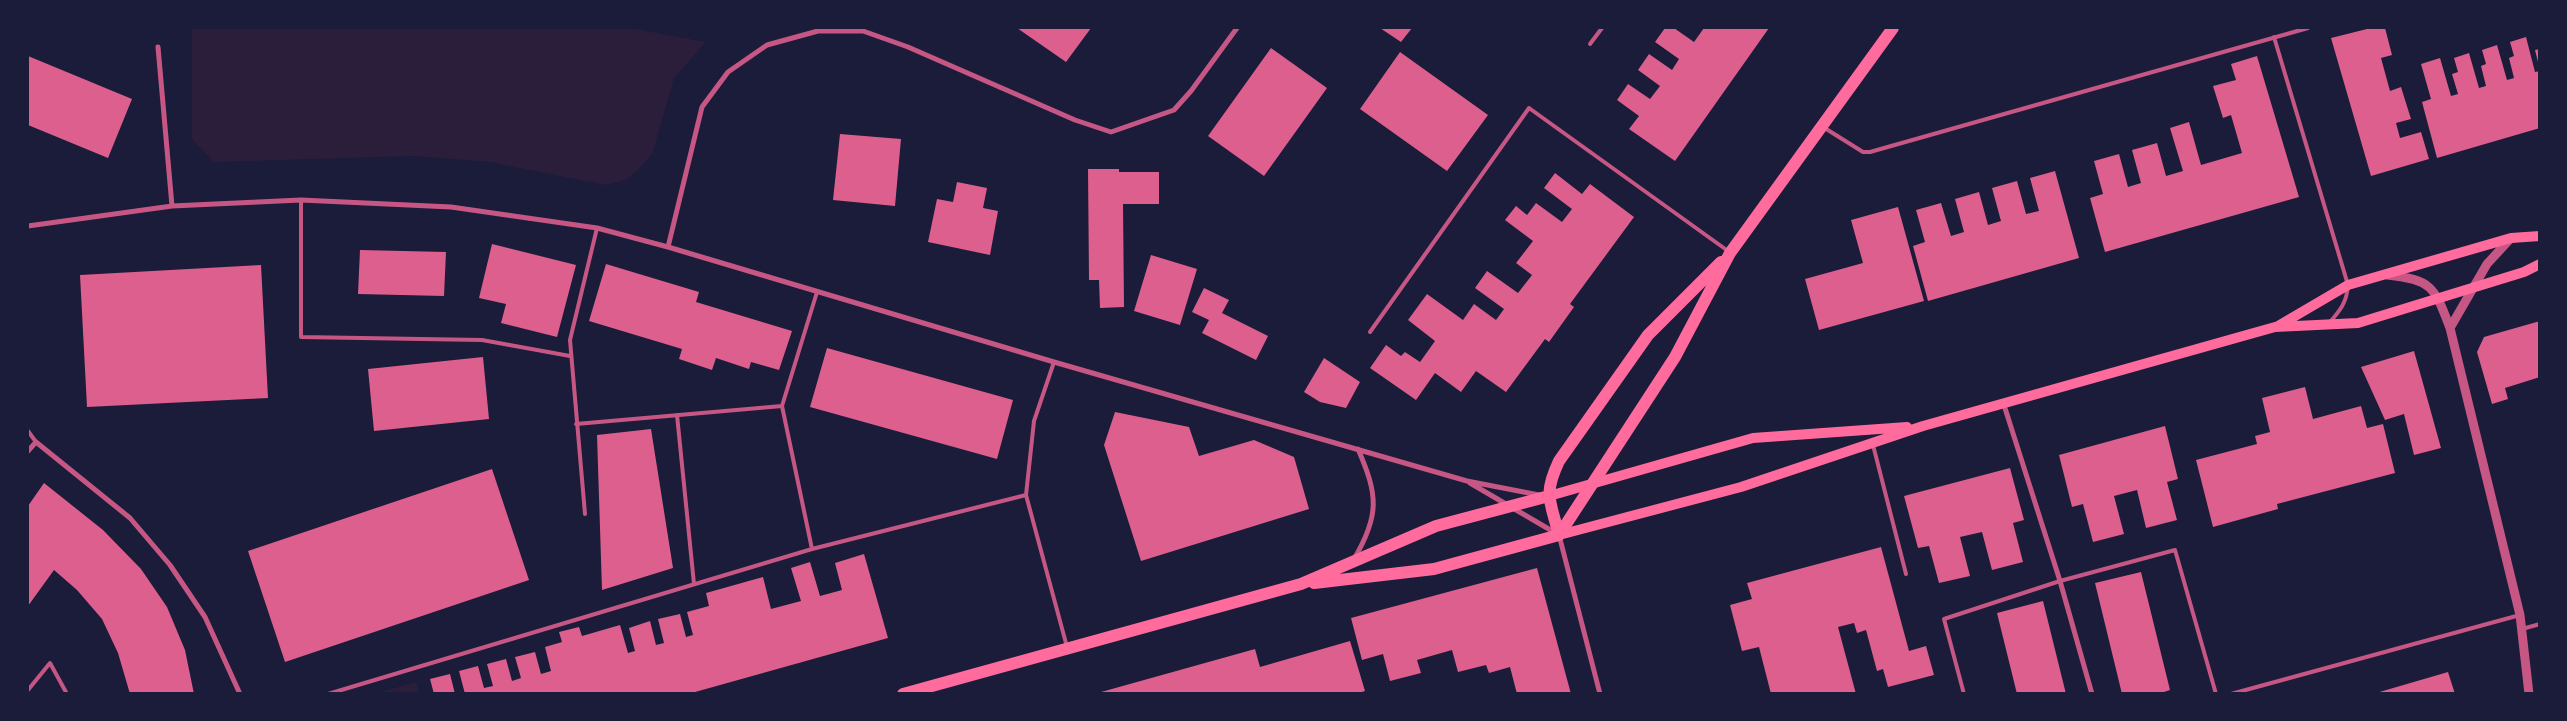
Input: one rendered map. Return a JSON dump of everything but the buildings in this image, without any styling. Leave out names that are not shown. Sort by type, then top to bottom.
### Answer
[{"type":"main road","points":[[1559,535],[1675,357],[1730,253],[1893,28]]},
{"type":"main road","points":[[2274,328],[2348,285],[2511,238],[2540,236]]},
{"type":"main road","points":[[1559,535],[1549,496],[1549,482],[1559,461],[1648,335],[1730,253]]},
{"type":"main road","points":[[1301,584],[1434,569],[1742,487],[1923,426],[2004,405],[2274,328],[2358,323],[2524,272],[2540,264]]},
{"type":"main road","points":[[902,694],[1301,584],[1436,526],[1753,438],[1923,426]]},
{"type":"street","points":[[668,247],[702,107],[728,72],[767,45],[818,31],[863,31],[908,47],[1076,120],[1111,132],[1174,110],[1191,91],[1237,28]]},
{"type":"street","points":[[158,47],[172,206]]},
{"type":"street","points":[[28,226],[172,206],[301,200],[451,207],[597,228],[668,247],[1054,362],[1467,481],[1549,496]]},
{"type":"street","points":[[2450,328],[2487,264],[2511,238]]},
{"type":"street","points":[[2381,274],[2414,278],[2422,282],[2438,298],[2450,328],[2520,615],[2529,694]]},
{"type":"street","points":[[2004,405],[2060,580],[2092,694]]},
{"type":"street","points":[[28,451],[36,442],[130,518],[170,565],[205,617],[240,694]]},
{"type":"street","points":[[1352,561],[1369,534],[1374,507],[1370,477],[1358,449]]},
{"type":"street","points":[[1467,481],[1559,535],[1600,694]]},
{"type":"lane","points":[[1590,44],[1602,28]]},
{"type":"lane","points":[[1822,126],[1863,152],[1870,152],[2308,28]]},
{"type":"lane","points":[[2274,37],[2348,285],[2347,296],[2342,308],[2328,324]]},
{"type":"lane","points":[[1370,332],[1529,108],[1730,253]]},
{"type":"lane","points":[[301,200],[301,337],[456,338],[482,340],[570,356]]},
{"type":"lane","points":[[585,514],[570,340],[597,228]]},
{"type":"lane","points":[[812,549],[782,406],[817,292]]},
{"type":"lane","points":[[1054,362],[1034,420],[1026,495],[1068,649]]},
{"type":"lane","points":[[576,424],[782,406]]},
{"type":"lane","points":[[677,415],[694,584]]},
{"type":"lane","points":[[28,431],[36,442]]},
{"type":"lane","points":[[1872,442],[1906,574]]},
{"type":"lane","points":[[328,694],[812,549],[1026,495]]},
{"type":"lane","points":[[1964,694],[1944,619],[2060,580],[2175,550],[2216,694]]},
{"type":"lane","points":[[2231,694],[2520,615]]},
{"type":"lane","points":[[2522,629],[2540,624]]},
{"type":"lane","points":[[28,690],[50,663],[67,694]]},
{"type":"shaded area","points":[[192,28],[630,28],[706,42],[674,78],[653,152],[640,168],[625,180],[606,185],[490,162],[413,156],[214,162],[192,139]]},
{"type":"shaded area","points":[[416,682],[419,693],[377,693]]}]
